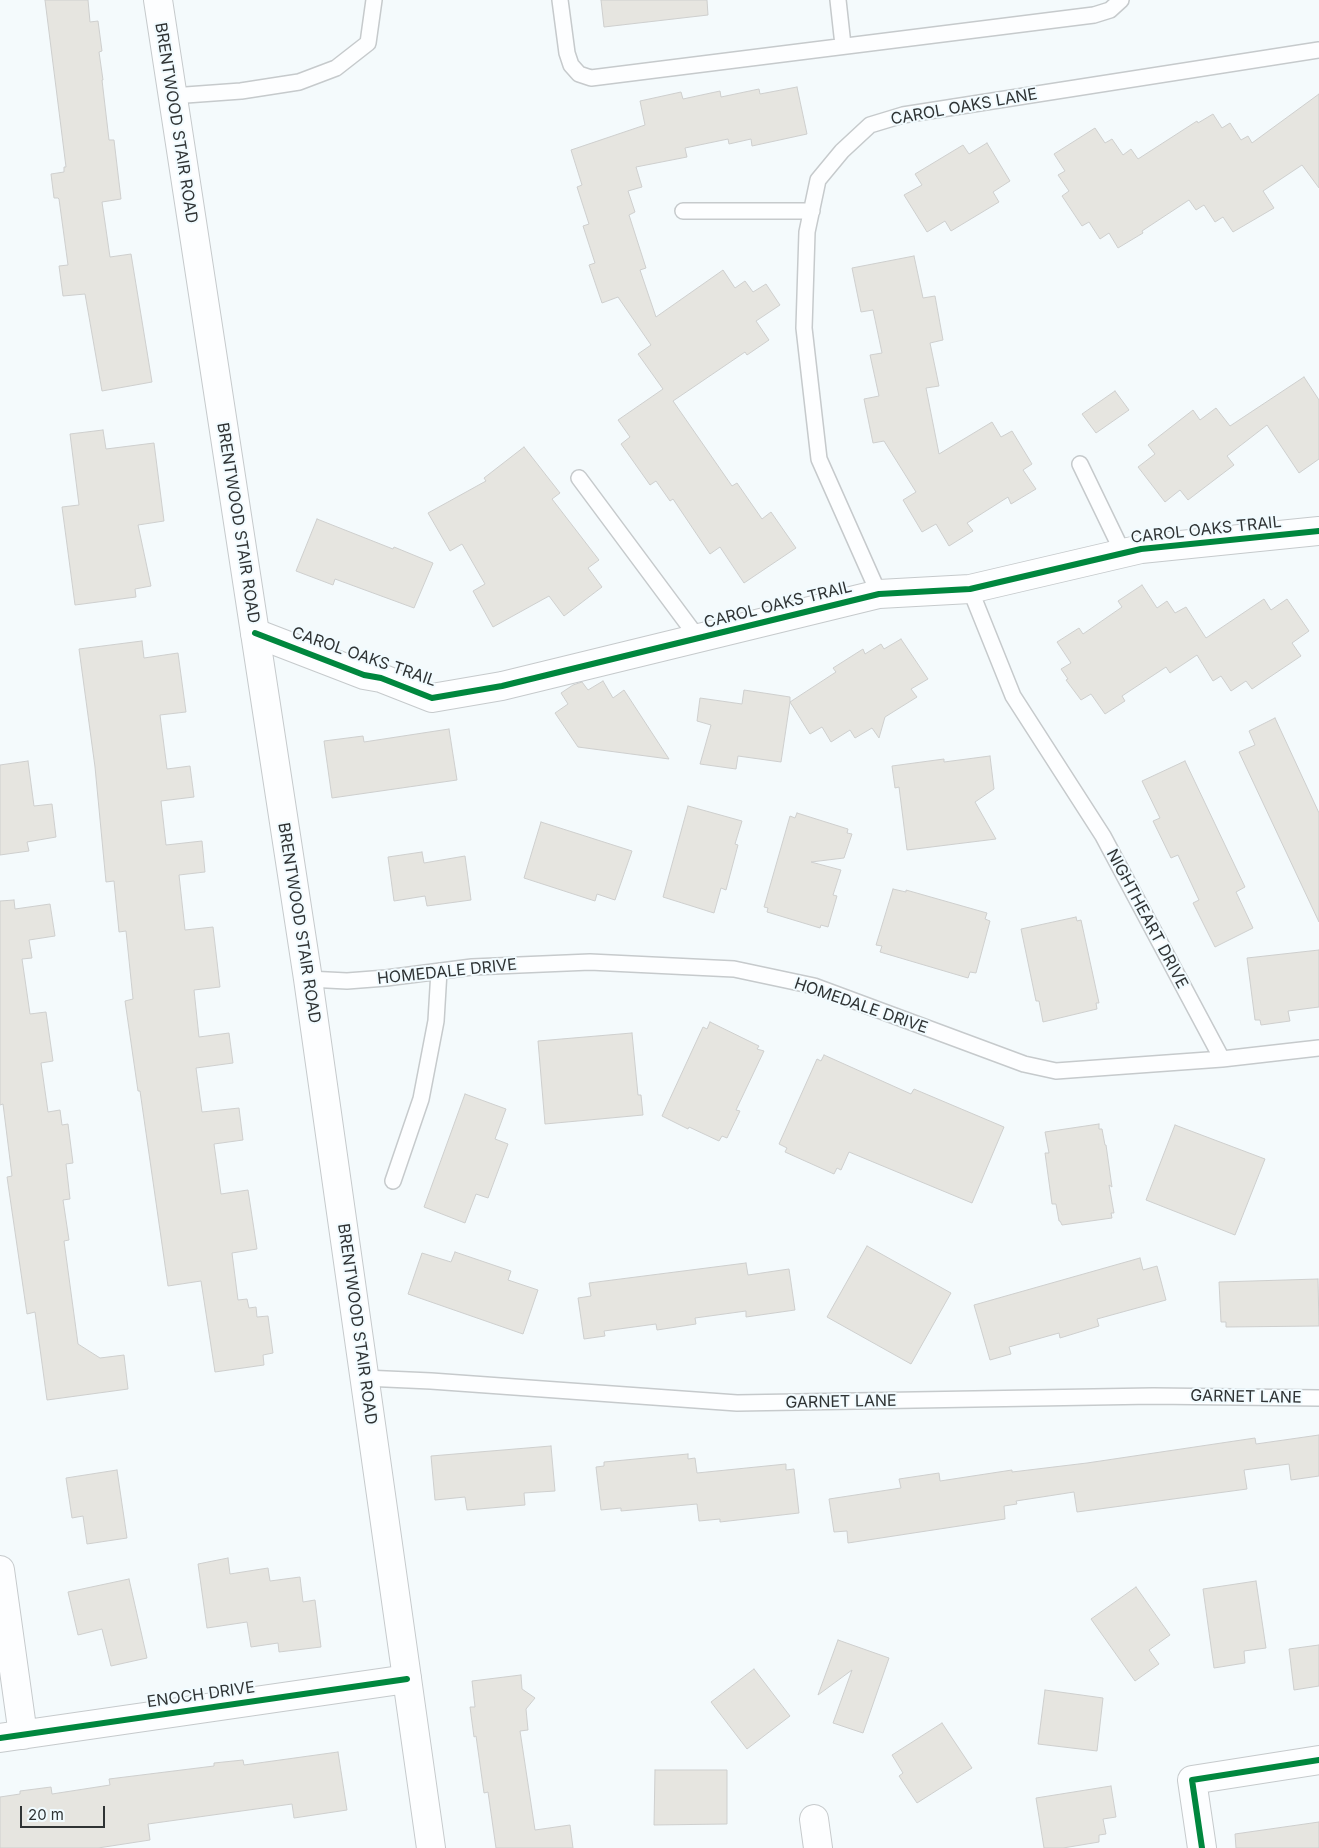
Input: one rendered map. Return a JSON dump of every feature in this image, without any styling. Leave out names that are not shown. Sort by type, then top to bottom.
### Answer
[{"type":"street","name":"BRENTWOOD STAIR ROAD","points":[[158,0],[308,979],[430,1848]]},
{"type":"street","name":"CAROL OAKS TRAIL","points":[[255,633],[364,675],[381,678],[432,698],[502,686],[879,594],[970,590],[1141,549],[1319,531]]},
{"type":"street","points":[[0,1570],[12,1736]]},
{"type":"street","name":"ENOCH DRIVE","points":[[12,1736],[407,1679]]},
{"type":"street","points":[[1202,1848],[1192,1780],[1319,1760]]},
{"type":"street","points":[[814,1819],[818,1848]]},
{"type":"lane","points":[[172,96],[241,91],[299,82],[336,68],[368,43],[374,0]]},
{"type":"lane","points":[[560,0],[567,53],[571,65],[579,74],[591,78],[1094,15],[1110,10],[1121,0]]},
{"type":"lane","points":[[838,0],[843,45]]},
{"type":"lane","name":"CAROL OAKS LANE","points":[[879,594],[819,459],[804,328],[806,232],[818,180],[842,151],[870,126],[903,115],[1319,50]]},
{"type":"lane","points":[[683,211],[812,211]]},
{"type":"lane","points":[[1080,464],[1123,553]]},
{"type":"lane","name":"CAROL OAKS TRAIL","points":[[579,478],[698,638]]},
{"type":"lane","name":"NIGHTHEART DRIVE","points":[[970,590],[1013,696],[1102,836],[1222,1059]]},
{"type":"lane","name":"HOMEDALE DRIVE","points":[[308,979],[348,981],[472,967],[590,962],[734,970],[814,986],[1024,1064],[1056,1071],[1222,1059],[1319,1048]]},
{"type":"lane","points":[[393,1180],[421,1099],[436,1021],[439,971]]},
{"type":"lane","name":"GARNET LANE","points":[[364,1378],[737,1403],[1153,1396],[1319,1398]]},
{"type":"building","points":[[45,0],[88,0],[90,22],[98,21],[102,51],[99,52],[109,140],[114,140],[121,199],[102,202],[110,257],[131,254],[152,382],[102,391],[85,294],[63,296],[59,266],[68,265],[59,199],[54,198],[51,174],[64,172],[64,167],[66,167]]},
{"type":"building","points":[[601,0],[707,0],[708,15],[604,27]]},
{"type":"building","points":[[797,87],[807,134],[752,146],[751,139],[729,144],[728,139],[685,148],[687,157],[636,167],[642,187],[628,191],[635,212],[629,215],[646,268],[640,270],[656,317],[723,270],[735,288],[745,281],[753,292],[766,284],[780,305],[756,321],[769,340],[747,355],[745,352],[673,401],[732,486],[737,483],[762,519],[771,512],[796,548],[744,583],[720,547],[710,554],[673,499],[670,501],[656,481],[650,485],[621,444],[630,437],[618,420],[663,389],[638,354],[651,345],[618,297],[602,303],[589,265],[595,263],[583,226],[589,224],[577,187],[582,185],[571,150],[645,125],[640,101],[681,92],[683,99],[720,91],[721,97],[759,89],[760,94]]},
{"type":"building","points":[[1319,94],[1319,188],[1302,165],[1263,191],[1274,208],[1233,232],[1223,217],[1215,222],[1204,205],[1196,210],[1189,200],[1142,231],[1143,233],[1118,248],[1109,233],[1100,239],[1089,222],[1082,226],[1062,196],[1069,191],[1058,175],[1065,171],[1054,154],[1095,128],[1105,143],[1112,139],[1123,155],[1131,149],[1138,159],[1197,121],[1198,123],[1213,114],[1222,128],[1230,123],[1241,140],[1248,136],[1252,143]]},
{"type":"building","points":[[987,143],[1010,181],[993,192],[999,202],[951,231],[945,221],[927,232],[904,195],[922,185],[915,174],[963,145],[969,154]]},
{"type":"building","points":[[914,256],[923,298],[935,296],[943,340],[930,343],[939,386],[926,388],[939,454],[992,422],[1001,437],[1012,431],[1032,464],[1023,470],[1036,489],[1011,504],[1008,497],[967,523],[973,531],[949,546],[936,524],[922,532],[903,500],[916,492],[884,441],[873,443],[864,399],[879,396],[870,355],[882,353],[873,310],[861,312],[852,268]]},
{"type":"building","points":[[1304,377],[1319,400],[1319,459],[1299,473],[1267,425],[1227,456],[1234,465],[1188,500],[1180,490],[1165,502],[1138,467],[1155,454],[1148,445],[1193,410],[1200,420],[1216,408],[1230,426]]},
{"type":"building","points":[[1115,391],[1129,410],[1096,433],[1082,414]]},
{"type":"building","points":[[103,430],[106,449],[154,443],[164,521],[138,525],[151,586],[135,589],[136,597],[75,605],[62,507],[79,505],[70,434]]},
{"type":"building","points":[[524,447],[560,493],[552,499],[599,560],[588,568],[602,587],[564,616],[549,596],[493,627],[473,591],[485,584],[462,544],[450,551],[428,513],[486,481],[484,478]]},
{"type":"building","points":[[317,519],[433,563],[414,608],[335,579],[333,585],[296,571]]},
{"type":"building","points":[[1142,585],[1157,608],[1167,601],[1175,613],[1186,607],[1206,638],[1264,599],[1271,610],[1287,599],[1309,631],[1292,643],[1301,656],[1252,689],[1246,681],[1231,691],[1221,676],[1213,681],[1197,655],[1170,673],[1166,667],[1122,696],[1125,701],[1105,714],[1091,694],[1081,700],[1066,680],[1068,679],[1061,669],[1071,663],[1057,642],[1079,628],[1083,634],[1122,607],[1118,601]]},
{"type":"building","points":[[901,639],[928,679],[911,689],[917,697],[885,717],[879,738],[872,728],[855,738],[850,730],[831,742],[822,727],[810,734],[790,702],[836,672],[833,668],[863,649],[865,654],[881,644],[884,649]]},
{"type":"building","points":[[142,641],[144,658],[178,653],[186,712],[160,715],[167,769],[190,766],[194,797],[161,801],[166,845],[202,841],[205,872],[179,875],[185,930],[213,927],[220,987],[194,990],[199,1037],[229,1033],[233,1063],[196,1068],[202,1112],[239,1108],[243,1140],[214,1144],[221,1194],[248,1190],[257,1249],[232,1253],[238,1300],[247,1299],[249,1308],[256,1307],[257,1317],[268,1316],[273,1353],[263,1355],[264,1365],[215,1372],[201,1281],[168,1286],[125,1001],[133,999],[126,931],[119,932],[114,881],[106,882],[95,767],[79,649]]},
{"type":"building","points":[[603,681],[613,698],[624,690],[669,759],[578,747],[555,713],[568,704],[561,693],[573,685],[582,682],[588,690]]},
{"type":"building","points":[[744,690],[790,697],[781,762],[738,756],[736,769],[700,764],[711,725],[697,721],[700,698],[742,704]]},
{"type":"building","points":[[1275,718],[1319,813],[1319,922],[1239,752],[1255,745],[1249,731]]},
{"type":"building","points":[[449,729],[457,780],[332,798],[324,741],[363,736],[364,742]]},
{"type":"building","points":[[990,756],[994,789],[975,802],[996,839],[907,850],[899,787],[895,788],[892,766],[944,759],[944,762]]},
{"type":"building","points":[[28,761],[34,806],[52,804],[56,837],[27,842],[29,851],[0,855],[0,765]]},
{"type":"building","points":[[1185,761],[1245,887],[1236,892],[1253,928],[1215,947],[1193,903],[1199,900],[1178,855],[1171,858],[1153,821],[1160,818],[1142,781]]},
{"type":"building","points":[[688,806],[742,821],[735,844],[738,845],[726,890],[721,888],[714,913],[663,897]]},
{"type":"building","points":[[797,813],[848,829],[847,833],[852,834],[844,858],[811,862],[841,870],[833,895],[837,896],[828,927],[821,925],[820,928],[767,912],[768,908],[764,907],[790,816],[795,818]]},
{"type":"building","points":[[541,822],[632,851],[615,900],[597,894],[595,901],[524,878]]},
{"type":"building","points":[[422,852],[424,863],[465,856],[471,900],[427,906],[425,896],[394,901],[388,857]]},
{"type":"building","points":[[893,889],[906,892],[906,890],[987,913],[985,919],[990,921],[976,973],[970,972],[968,978],[880,952],[882,946],[876,945]]},
{"type":"building","points":[[14,900],[15,909],[50,904],[55,936],[29,940],[32,958],[22,959],[30,1014],[46,1012],[53,1061],[41,1063],[48,1112],[60,1110],[62,1125],[68,1124],[73,1163],[66,1164],[70,1199],[63,1200],[69,1240],[64,1241],[78,1344],[100,1358],[124,1355],[128,1389],[47,1400],[35,1312],[27,1314],[7,1177],[12,1176],[3,1104],[0,1105],[0,901]]},
{"type":"building","points":[[1076,917],[1077,921],[1081,920],[1099,1003],[1096,1003],[1097,1009],[1043,1022],[1039,1001],[1036,1001],[1021,929]]},
{"type":"building","points":[[1319,950],[1319,1007],[1288,1011],[1290,1021],[1261,1025],[1260,1020],[1255,1020],[1247,958]]},
{"type":"building","points":[[710,1022],[759,1046],[757,1049],[764,1051],[736,1110],[740,1111],[727,1138],[722,1136],[719,1141],[662,1116],[703,1027],[707,1029]]},
{"type":"building","points":[[632,1033],[638,1095],[641,1095],[643,1115],[545,1124],[538,1041]]},
{"type":"building","points":[[824,1055],[911,1094],[914,1089],[1004,1127],[972,1203],[849,1152],[841,1170],[837,1168],[834,1174],[785,1152],[787,1148],[779,1144],[817,1059],[821,1061]]},
{"type":"building","points":[[465,1094],[506,1109],[495,1139],[508,1144],[488,1198],[476,1194],[465,1223],[424,1207]]},
{"type":"building","points":[[1099,1124],[1099,1129],[1102,1129],[1106,1145],[1112,1187],[1109,1185],[1114,1213],[1111,1213],[1112,1218],[1062,1225],[1059,1221],[1056,1204],[1052,1204],[1045,1153],[1049,1153],[1045,1132]]},
{"type":"building","points":[[1175,1125],[1265,1159],[1235,1235],[1146,1200]]},
{"type":"building","points":[[867,1246],[951,1293],[911,1364],[827,1317]]},
{"type":"building","points":[[455,1252],[511,1271],[508,1280],[538,1290],[523,1334],[408,1294],[422,1253],[451,1262]]},
{"type":"building","points":[[1140,1258],[1143,1270],[1157,1266],[1166,1300],[1097,1319],[1099,1326],[1060,1338],[1059,1333],[1009,1347],[1011,1354],[990,1360],[974,1305]]},
{"type":"building","points":[[746,1263],[748,1275],[789,1269],[795,1310],[746,1317],[746,1311],[695,1318],[696,1324],[657,1330],[656,1324],[604,1331],[605,1336],[584,1339],[578,1298],[591,1296],[589,1283]]},
{"type":"building","points":[[1318,1279],[1319,1326],[1226,1327],[1226,1322],[1221,1322],[1219,1282]]},
{"type":"building","points":[[1319,1435],[1319,1476],[1291,1480],[1289,1464],[1244,1470],[1247,1489],[1077,1512],[1074,1492],[1016,1501],[1017,1504],[1004,1506],[1005,1519],[848,1543],[847,1531],[834,1532],[829,1499],[901,1488],[899,1479],[939,1473],[940,1481],[1012,1470],[1012,1472],[1087,1463],[1255,1438],[1256,1444]]},
{"type":"building","points":[[551,1446],[555,1491],[524,1493],[525,1505],[467,1510],[465,1497],[435,1500],[431,1456]]},
{"type":"building","points":[[688,1454],[688,1459],[695,1458],[697,1473],[786,1464],[786,1470],[794,1469],[799,1513],[720,1522],[720,1519],[699,1521],[697,1504],[621,1511],[621,1508],[601,1510],[596,1467],[604,1466],[604,1462]]},
{"type":"building","points":[[117,1470],[127,1538],[87,1544],[83,1516],[72,1518],[66,1478]]},
{"type":"building","points":[[228,1558],[230,1574],[268,1568],[270,1581],[300,1577],[303,1602],[315,1600],[321,1647],[279,1652],[278,1643],[251,1647],[247,1622],[207,1628],[198,1564]]},
{"type":"building","points":[[129,1579],[147,1658],[111,1666],[102,1629],[78,1635],[68,1592]]},
{"type":"building","points":[[1256,1581],[1266,1648],[1244,1651],[1245,1663],[1214,1668],[1203,1589]]},
{"type":"building","points":[[1136,1587],[1170,1635],[1149,1650],[1159,1664],[1135,1681],[1091,1619]]},
{"type":"building","points":[[838,1640],[889,1658],[863,1733],[833,1723],[852,1670],[818,1695]]},
{"type":"building","points":[[1319,1645],[1319,1686],[1294,1690],[1289,1649]]},
{"type":"building","points":[[754,1669],[790,1716],[747,1749],[711,1702]]},
{"type":"building","points":[[521,1675],[522,1689],[535,1698],[526,1709],[528,1730],[520,1731],[535,1830],[570,1825],[573,1848],[496,1848],[488,1792],[484,1793],[476,1736],[474,1737],[470,1707],[475,1707],[472,1681]]},
{"type":"building","points":[[1045,1690],[1103,1698],[1097,1751],[1038,1744]]},
{"type":"building","points":[[942,1723],[972,1768],[917,1803],[899,1776],[903,1773],[892,1755]]},
{"type":"building","points":[[338,1752],[347,1810],[294,1818],[292,1804],[148,1824],[150,1840],[98,1848],[0,1848],[0,1797],[20,1794],[20,1791],[51,1787],[52,1794],[110,1785],[109,1779],[214,1766],[214,1763],[243,1760],[244,1765]]},
{"type":"building","points":[[655,1770],[727,1770],[727,1824],[654,1825]]},
{"type":"building","points":[[1111,1786],[1116,1817],[1103,1819],[1106,1834],[1099,1835],[1099,1842],[1063,1848],[1044,1848],[1036,1798]]},
{"type":"building","points":[[1319,1822],[1319,1848],[1236,1848],[1235,1834]]},
{"type":"cycle path","points":[[255,633],[364,675],[381,678],[432,698],[502,686],[879,594],[970,589],[1141,549],[1319,531]]},
{"type":"cycle path","points":[[0,1738],[407,1679]]},
{"type":"cycle path","points":[[1202,1848],[1192,1780],[1319,1760]]}]
